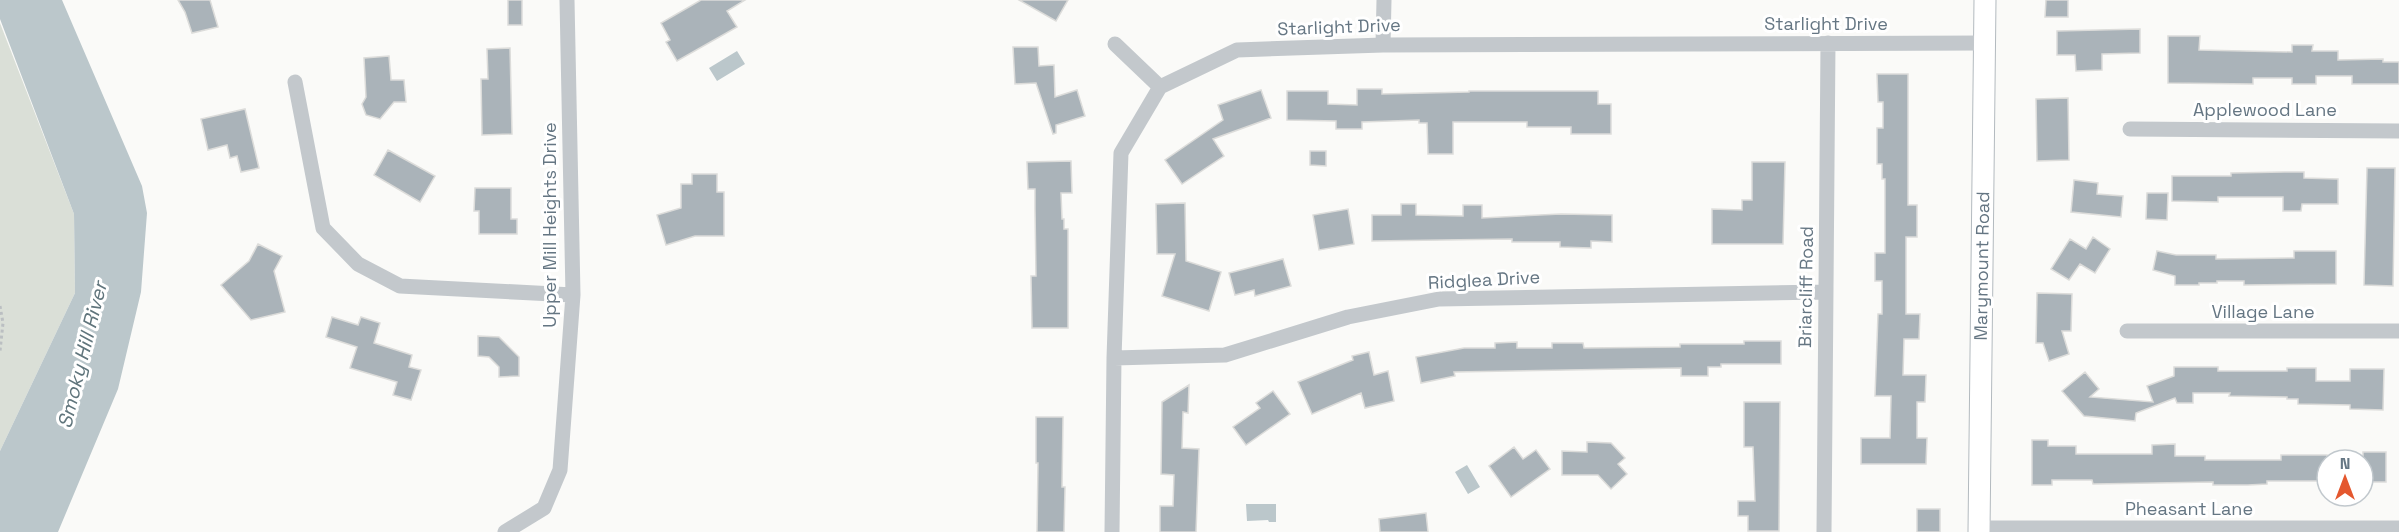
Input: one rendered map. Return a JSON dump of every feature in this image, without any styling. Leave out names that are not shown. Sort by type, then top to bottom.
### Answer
[{"type":"street","name":"Upper Mill Heights Drive","points":[[505,532],[544,508],[560,470],[573,295],[567,0]]},
{"type":"street","points":[[1383,45],[1384,0]]},
{"type":"street","name":"Marymount Road","points":[[1979,530],[1984,0]]},
{"type":"street","name":"Briarcliff Road","points":[[1824,532],[1828,43]]},
{"type":"street","name":"Starlight Drive","points":[[1160,87],[1237,50],[1383,45],[1984,43]]},
{"type":"street","points":[[1112,532],[1114,358],[1121,153],[1160,87],[1115,44]]},
{"type":"street","points":[[295,82],[323,228],[358,264],[400,286],[573,295]]},
{"type":"street","name":"Applewood Lane","points":[[2130,129],[2399,131]]},
{"type":"street","name":"Ridglea Drive","points":[[1114,358],[1225,355],[1348,317],[1439,299],[1826,292]]},
{"type":"street","name":"Village Lane","points":[[2127,331],[2399,331]]},
{"type":"street","name":"Pheasant Lane","points":[[1979,530],[2399,528]]},
{"type":"path","points":[[0,306],[3,323],[0,351]]},
{"type":"shaded area","points":[[0,23],[74,214],[75,293],[0,451]]},
{"type":"water","name":"Smoky Hill River","points":[[0,0],[62,0],[142,186],[147,213],[141,292],[118,389],[58,532],[0,532],[0,451],[75,293],[74,214],[0,19]]},
{"type":"water","points":[[737,51],[745,64],[717,81],[709,68]]},
{"type":"water","points":[[1467,465],[1480,487],[1468,494],[1455,472]]},
{"type":"water","points":[[1246,504],[1276,504],[1276,522],[1247,521]]},
{"type":"building","points":[[178,0],[210,0],[218,27],[192,33]]},
{"type":"building","points":[[508,0],[522,0],[522,25],[508,25]]},
{"type":"building","points":[[701,0],[745,0],[727,11],[737,27],[677,61],[666,42],[670,40],[661,23]]},
{"type":"building","points":[[1019,0],[1068,0],[1056,21]]},
{"type":"building","points":[[2046,0],[2068,0],[2068,17],[2045,17]]},
{"type":"building","points":[[2140,29],[2140,53],[2102,54],[2102,70],[2076,71],[2075,55],[2057,55],[2057,31]]},
{"type":"building","points":[[2168,36],[2200,36],[2199,50],[2292,52],[2292,45],[2313,45],[2312,51],[2338,51],[2338,60],[2383,59],[2383,62],[2399,62],[2399,84],[2352,84],[2352,76],[2316,76],[2316,84],[2292,84],[2292,78],[2253,78],[2253,84],[2168,83]]},
{"type":"building","points":[[1013,47],[1038,47],[1039,66],[1054,65],[1055,97],[1077,90],[1085,116],[1056,125],[1056,133],[1053,134],[1036,83],[1015,84]]},
{"type":"building","points":[[510,48],[512,134],[482,135],[481,79],[488,79],[487,49]]},
{"type":"building","points":[[389,56],[391,80],[404,80],[406,102],[394,102],[380,119],[366,115],[362,104],[366,97],[364,58]]},
{"type":"building","points":[[1877,74],[1908,74],[1908,205],[1917,205],[1917,237],[1906,237],[1906,314],[1920,314],[1919,339],[1904,339],[1903,375],[1926,375],[1925,402],[1917,402],[1917,438],[1927,438],[1926,464],[1861,464],[1861,438],[1890,438],[1891,396],[1875,396],[1878,314],[1882,314],[1882,281],[1875,281],[1875,253],[1885,253],[1885,179],[1882,179],[1882,164],[1877,164],[1877,128],[1883,128],[1883,102],[1878,102]]},
{"type":"building","points":[[1357,89],[1382,89],[1382,94],[1598,91],[1598,104],[1611,104],[1611,134],[1571,134],[1571,127],[1527,127],[1527,122],[1453,122],[1453,154],[1428,154],[1427,123],[1419,123],[1419,120],[1362,122],[1362,129],[1336,129],[1336,121],[1287,120],[1287,91],[1328,91],[1328,104],[1357,105]]},
{"type":"building","points":[[1261,90],[1271,118],[1213,139],[1224,156],[1182,184],[1165,160],[1223,120],[1218,105]]},
{"type":"building","points":[[2068,98],[2069,160],[2037,161],[2036,99]]},
{"type":"building","points":[[245,109],[259,168],[241,172],[237,156],[230,158],[227,145],[208,150],[201,119]]},
{"type":"building","points":[[388,150],[435,176],[420,202],[374,175]]},
{"type":"building","points":[[1310,151],[1326,151],[1326,166],[1310,165]]},
{"type":"building","points":[[1071,161],[1072,193],[1061,193],[1062,219],[1064,219],[1064,229],[1068,229],[1068,328],[1032,328],[1031,276],[1036,276],[1035,189],[1028,189],[1027,162]]},
{"type":"building","points":[[1752,162],[1785,162],[1783,244],[1712,244],[1712,209],[1742,210],[1742,200],[1752,200]]},
{"type":"building","points":[[2367,168],[2395,168],[2393,286],[2364,285]]},
{"type":"building","points":[[2304,172],[2304,178],[2338,179],[2338,204],[2302,204],[2301,211],[2283,211],[2283,197],[2218,197],[2218,202],[2172,201],[2172,176]]},
{"type":"building","points":[[692,174],[717,174],[717,192],[724,192],[724,236],[695,236],[666,245],[657,215],[681,208],[681,184],[692,184]]},
{"type":"building","points":[[2074,180],[2098,183],[2097,194],[2123,196],[2121,217],[2071,212]]},
{"type":"building","points":[[475,188],[511,188],[511,219],[517,219],[517,234],[479,234],[479,211],[474,211]]},
{"type":"building","points":[[2147,193],[2168,193],[2167,220],[2146,219]]},
{"type":"building","points":[[1185,203],[1186,261],[1221,272],[1209,311],[1162,296],[1175,254],[1157,254],[1156,204]]},
{"type":"building","points":[[1401,204],[1416,204],[1416,215],[1463,216],[1463,205],[1482,205],[1482,218],[1561,214],[1612,215],[1612,242],[1591,241],[1591,248],[1560,247],[1560,242],[1512,242],[1512,239],[1372,241],[1372,215],[1401,215]]},
{"type":"building","points":[[1348,209],[1354,244],[1319,250],[1313,215]]},
{"type":"building","points":[[2093,237],[2110,249],[2095,273],[2080,264],[2069,280],[2051,269],[2070,239],[2086,249]]},
{"type":"building","points":[[258,244],[282,256],[274,271],[285,312],[251,320],[221,285],[249,261]]},
{"type":"building","points":[[2157,251],[2176,255],[2216,255],[2216,259],[2294,258],[2294,251],[2336,251],[2336,284],[2244,285],[2244,281],[2217,281],[2217,283],[2199,283],[2199,285],[2175,285],[2175,276],[2153,270]]},
{"type":"building","points":[[1283,259],[1291,286],[1255,296],[1254,290],[1235,295],[1229,273]]},
{"type":"building","points":[[2037,293],[2072,294],[2071,331],[2062,331],[2069,354],[2049,361],[2043,343],[2036,343]]},
{"type":"building","points":[[332,317],[358,325],[361,317],[380,323],[374,343],[412,355],[409,367],[421,370],[411,400],[393,395],[397,382],[350,368],[357,347],[326,337]]},
{"type":"building","points":[[478,336],[499,337],[519,357],[519,376],[499,377],[499,367],[489,357],[478,356]]},
{"type":"building","points":[[1744,341],[1781,341],[1781,364],[1721,364],[1721,367],[1708,367],[1708,376],[1681,376],[1681,368],[1454,372],[1455,376],[1421,383],[1416,357],[1464,348],[1495,348],[1495,343],[1517,342],[1517,348],[1552,348],[1552,343],[1583,343],[1584,348],[1680,347],[1680,344],[1744,344]]},
{"type":"building","points":[[1369,352],[1374,375],[1388,371],[1394,401],[1365,408],[1361,393],[1312,414],[1298,382],[1353,360],[1352,356]]},
{"type":"building","points":[[2174,367],[2218,367],[2218,371],[2287,371],[2287,368],[2316,368],[2316,381],[2350,381],[2350,369],[2384,369],[2383,410],[2350,409],[2350,405],[2298,404],[2298,399],[2287,399],[2287,397],[2193,393],[2193,403],[2177,403],[2175,398],[2136,413],[2135,421],[2084,416],[2062,391],[2085,372],[2099,389],[2090,397],[2153,402],[2147,386],[2174,376]]},
{"type":"building","points":[[1189,385],[1188,413],[1183,412],[1182,448],[1199,449],[1196,532],[1160,532],[1160,506],[1173,506],[1174,475],[1161,474],[1162,402]]},
{"type":"building","points":[[1273,391],[1290,414],[1246,445],[1233,427],[1260,408],[1256,403]]},
{"type":"building","points":[[1744,402],[1780,402],[1779,531],[1748,531],[1748,516],[1738,516],[1738,501],[1755,501],[1753,447],[1744,447]]},
{"type":"building","points":[[1036,417],[1063,417],[1064,532],[1037,532]]},
{"type":"building","points":[[2032,440],[2048,440],[2048,446],[2076,446],[2076,454],[2152,454],[2152,445],[2175,444],[2175,456],[2205,456],[2205,460],[2281,460],[2281,455],[2315,455],[2315,481],[2267,481],[2267,484],[2213,485],[2213,482],[2093,484],[2092,480],[2052,480],[2052,485],[2032,485]]},
{"type":"building","points":[[1587,442],[1611,443],[1625,458],[1618,464],[1627,474],[1611,489],[1598,475],[1562,475],[1562,451],[1587,452]]},
{"type":"building","points":[[1514,447],[1523,459],[1536,450],[1550,469],[1511,497],[1489,466]]},
{"type":"building","points":[[2375,452],[2386,452],[2386,482],[2375,482]]},
{"type":"building","points":[[1917,509],[1940,509],[1940,532],[1917,532]]},
{"type":"building","points":[[1426,513],[1428,532],[1380,532],[1379,519]]}]
